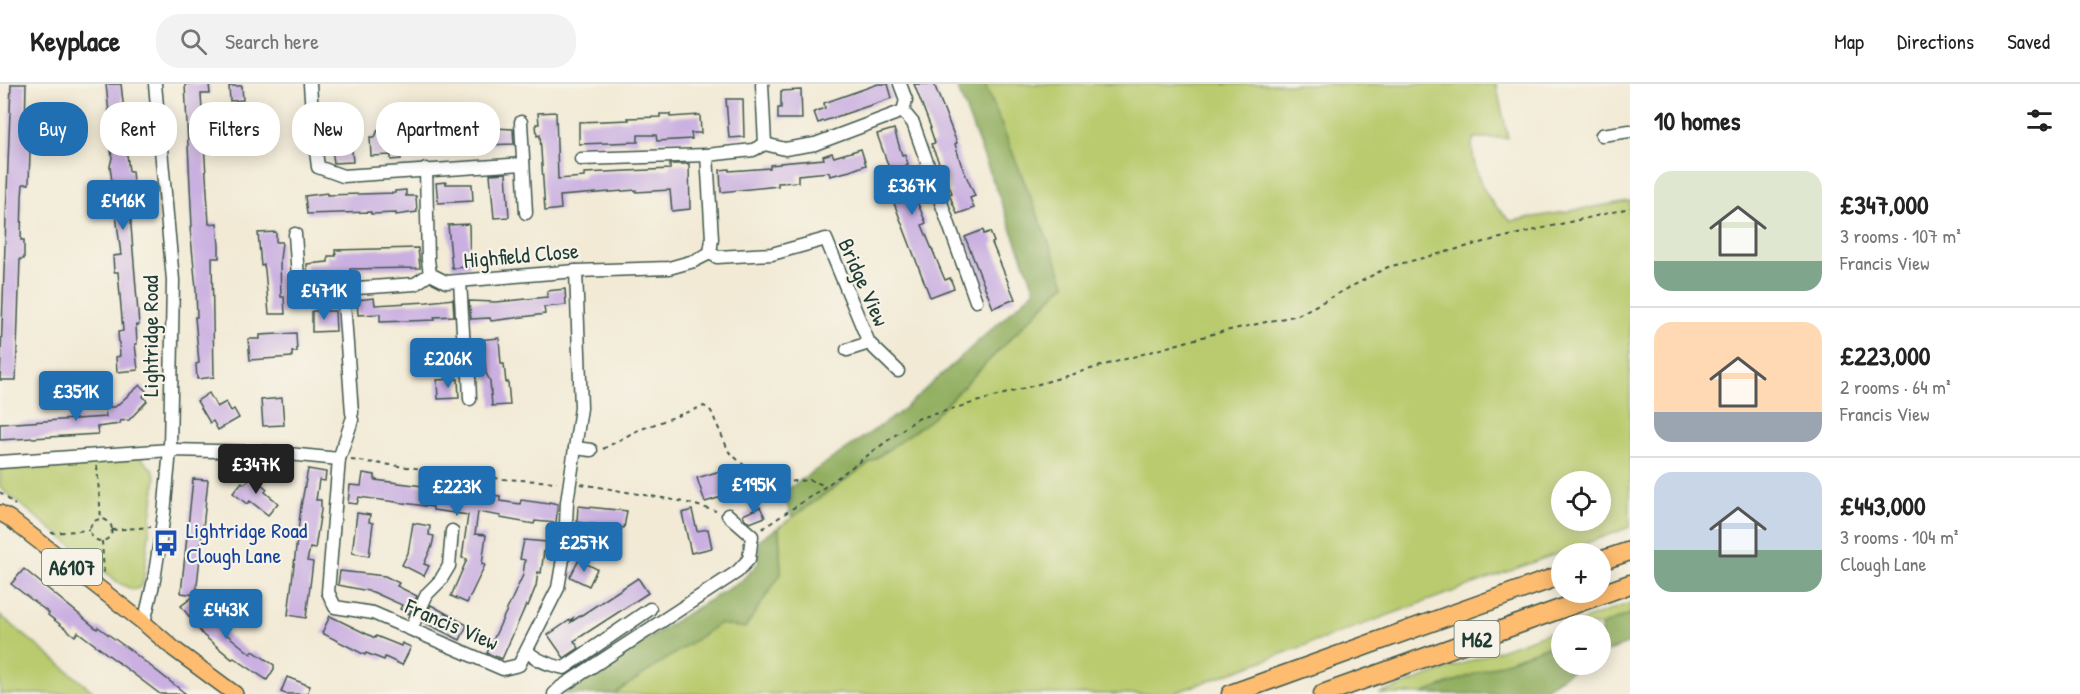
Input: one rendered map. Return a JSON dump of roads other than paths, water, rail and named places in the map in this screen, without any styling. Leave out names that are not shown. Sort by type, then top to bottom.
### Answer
[{"type":"highway","points":[[1611,557],[1630,550]]},
{"type":"highway","name":"M62","points":[[1231,694],[1551,579]]},
{"type":"highway","name":"M62","points":[[1323,694],[1630,584]]},
{"type":"main road","name":"A6107","points":[[0,513],[235,694]]},
{"type":"street","name":"Lightridge Road","points":[[144,623],[154,580],[170,450],[172,280],[155,84]]},
{"type":"street","points":[[310,84],[318,167],[343,176],[523,164]]},
{"type":"street","points":[[762,84],[765,144]]},
{"type":"street","points":[[900,84],[906,100],[903,111]]},
{"type":"street","points":[[581,159],[707,155],[753,150],[765,144],[785,149],[815,144],[903,111]]},
{"type":"street","points":[[903,111],[913,123],[976,301]]},
{"type":"street","points":[[521,122],[526,213]]},
{"type":"street","points":[[1602,135],[1630,131]]},
{"type":"street","points":[[707,155],[712,239],[710,253]]},
{"type":"street","points":[[296,234],[299,292],[415,284],[430,274],[426,169]]},
{"type":"street","name":"Bridge View","points":[[710,253],[717,257],[772,254],[826,239],[869,343],[898,371]]},
{"type":"street","name":"Highfield Close","points":[[430,274],[446,282],[576,271],[669,268],[694,261],[710,253]]},
{"type":"street","name":"Francis View","points":[[343,289],[352,417],[339,459],[328,592],[335,607],[373,613],[503,669],[519,665],[558,588],[565,547],[567,502],[580,408],[576,271]]},
{"type":"street","points":[[460,281],[465,366],[469,376],[470,399]]},
{"type":"street","points":[[847,350],[869,343]]},
{"type":"street","points":[[575,448],[596,451]]},
{"type":"street","points":[[0,462],[170,450],[268,452],[339,459]]},
{"type":"street","points":[[554,694],[561,687],[736,572],[749,559],[752,536],[728,515]]},
{"type":"street","points":[[411,629],[426,594],[440,581],[448,566],[452,531]]},
{"type":"street","points":[[565,547],[596,552]]},
{"type":"street","points":[[527,651],[533,657],[548,664],[564,668],[650,609]]},
{"type":"place","name":"Lightridge Road Clough Lane","points":[[166,543]]}]
